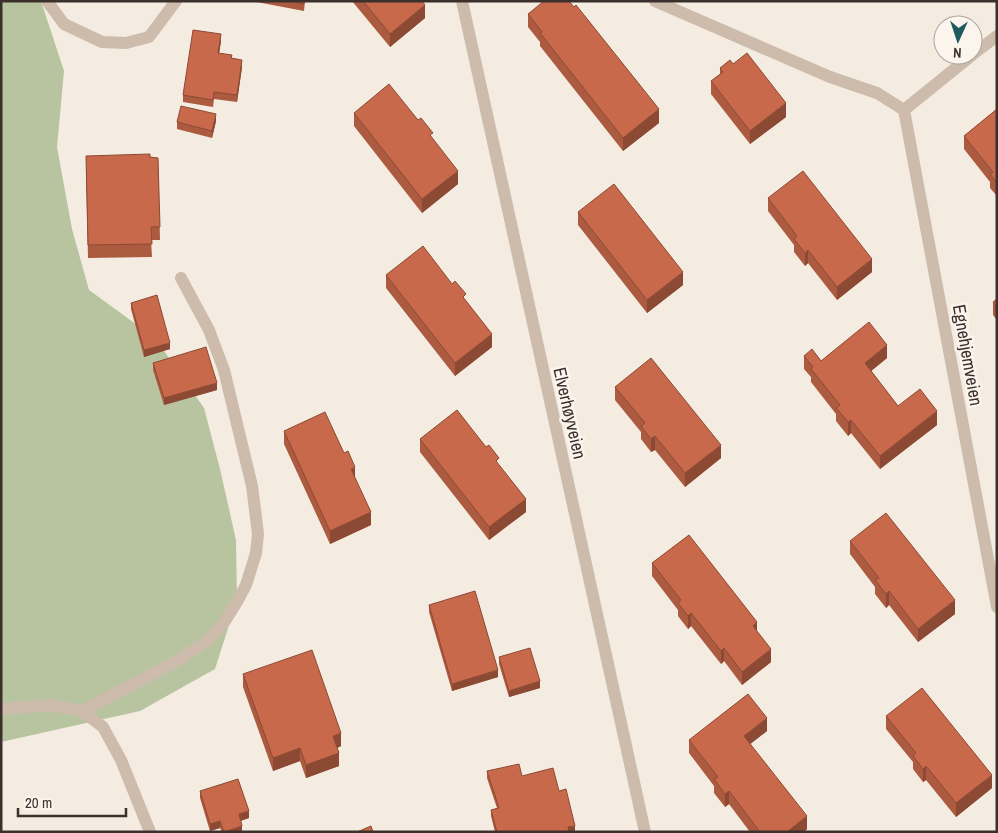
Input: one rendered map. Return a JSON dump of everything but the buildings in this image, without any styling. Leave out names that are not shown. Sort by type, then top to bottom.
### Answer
[{"type":"street","points":[[48,1],[64,24],[102,42],[126,43],[148,37],[176,1]]},
{"type":"street","name":"Elverhøyveien","points":[[462,1],[644,832]]},
{"type":"street","points":[[655,1],[830,77],[877,93],[904,110],[960,65]]},
{"type":"street","points":[[983,47],[997,36]]},
{"type":"street","name":"Egnehjemveien","points":[[904,110],[997,607]]},
{"type":"street","points":[[82,711],[177,661],[207,641],[225,621],[238,600],[246,585],[256,553],[258,534],[252,486],[224,370],[209,330],[182,278]]},
{"type":"street","points":[[1,709],[52,705],[82,711],[103,727],[121,760],[150,832]]},
{"type":"green space","points":[[1,1],[41,1],[64,71],[57,147],[72,229],[89,290],[155,338],[204,408],[236,540],[237,600],[215,669],[140,711],[1,742]]}]
